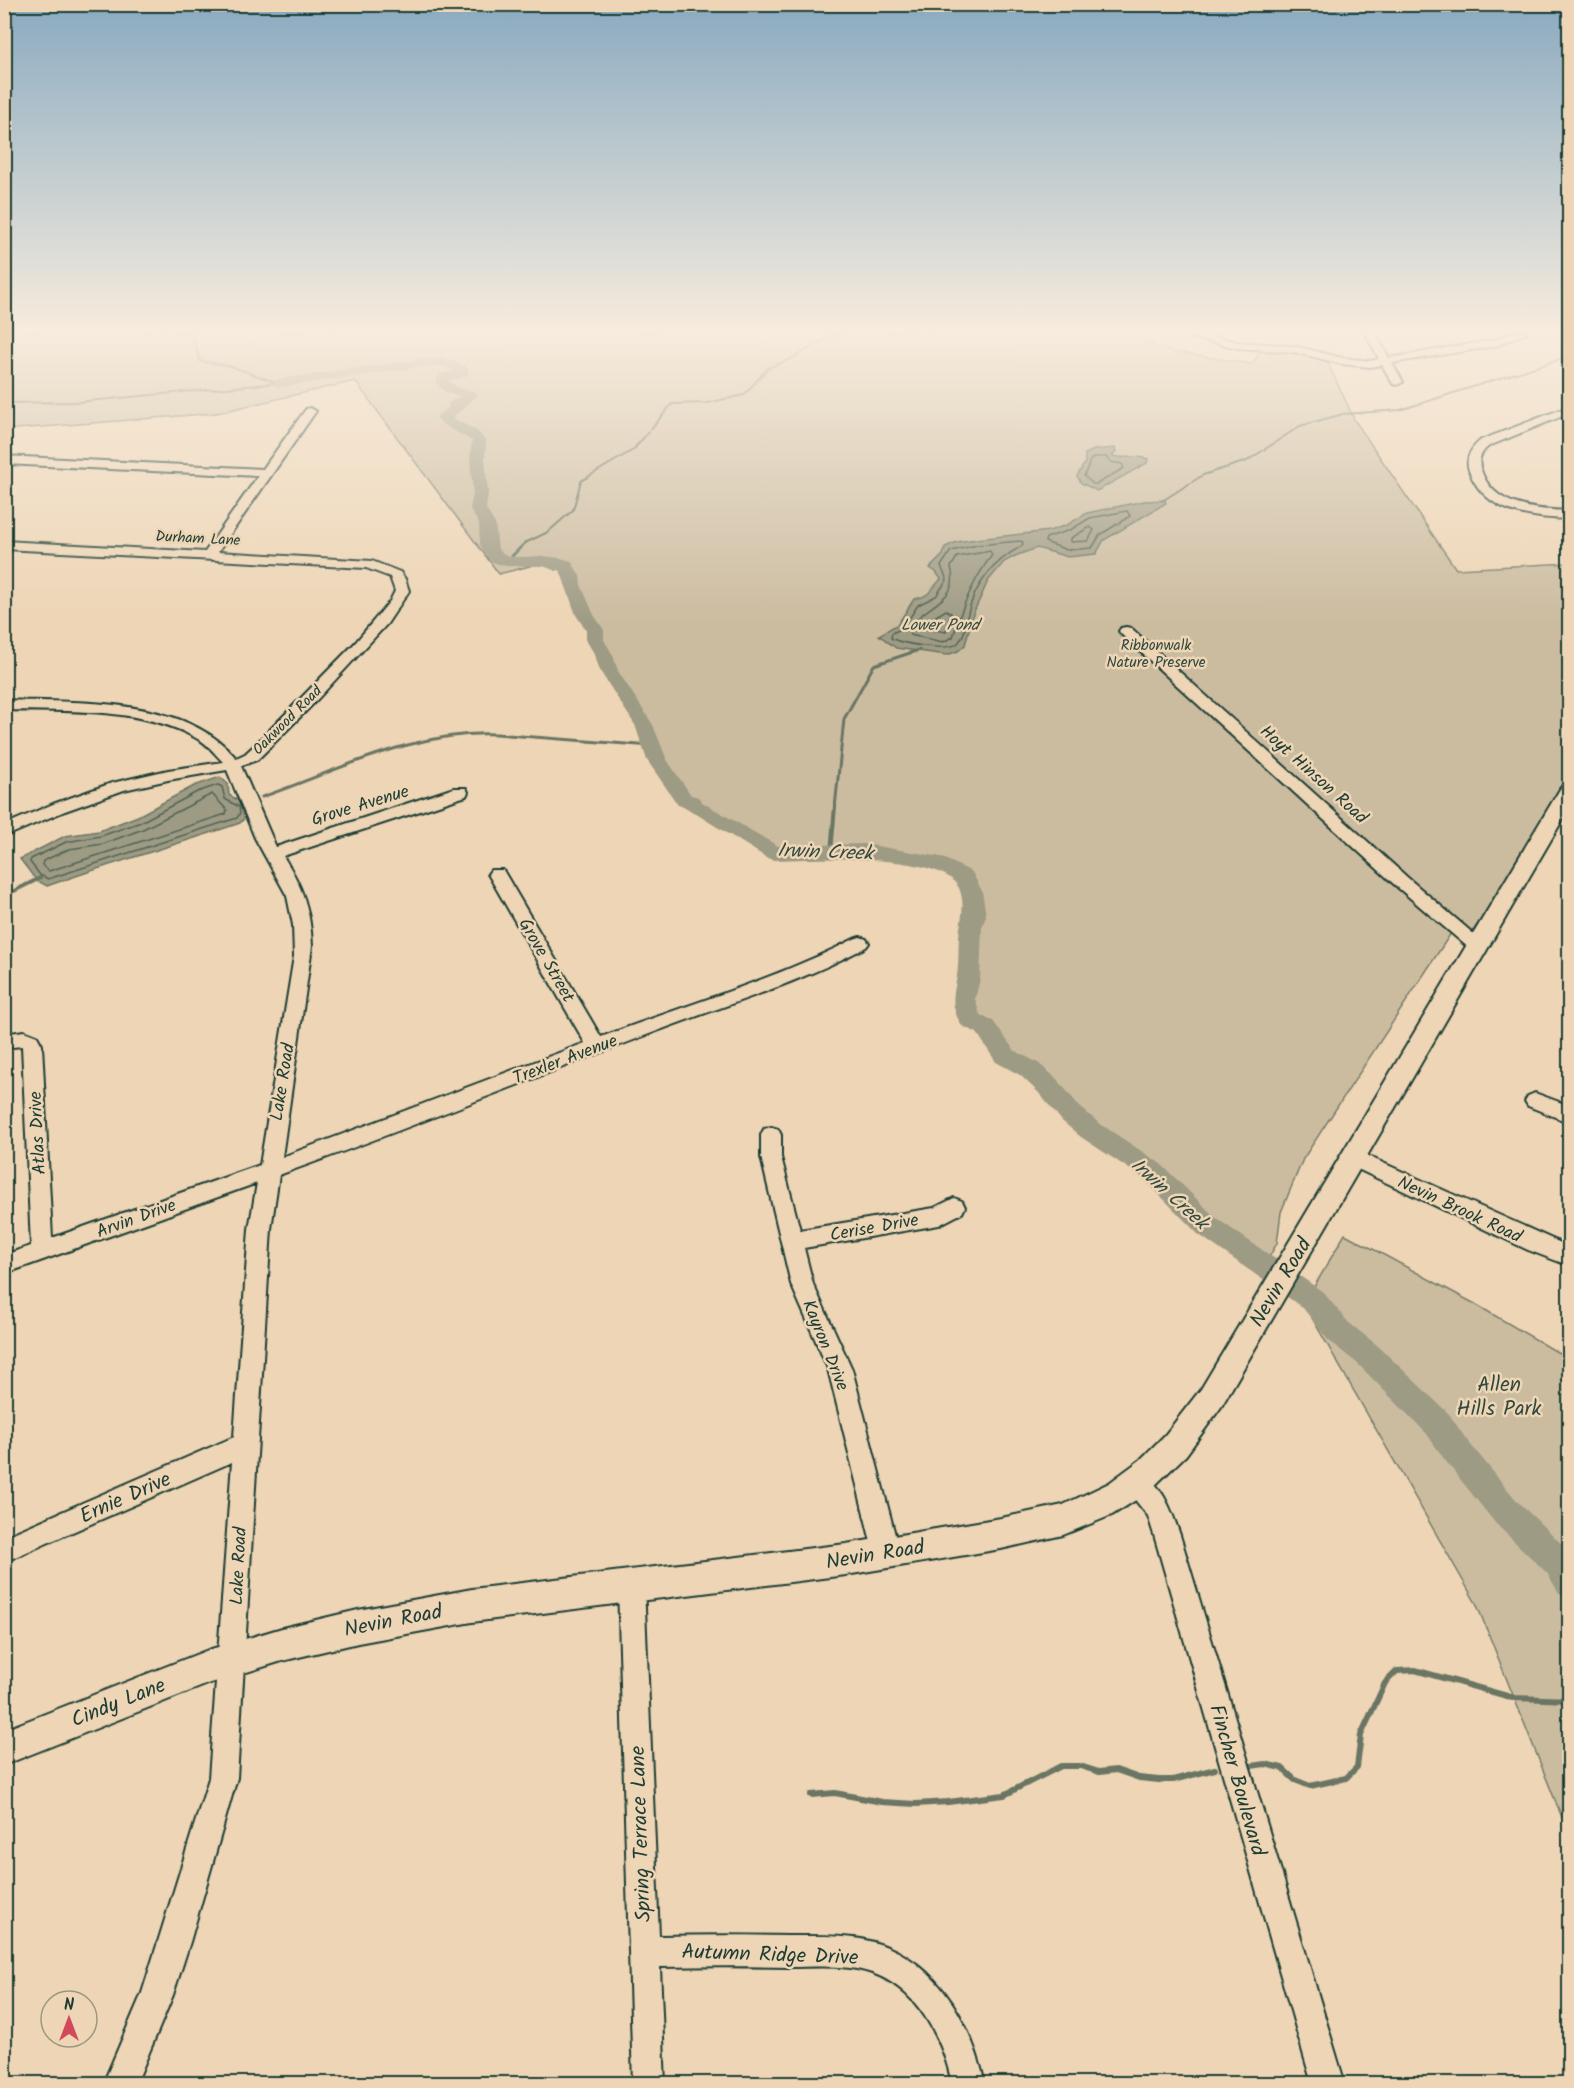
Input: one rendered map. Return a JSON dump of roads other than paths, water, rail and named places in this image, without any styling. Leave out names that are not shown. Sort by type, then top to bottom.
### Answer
[{"type":"main road","name":"Nevin Road","points":[[232,1659],[384,1620],[478,1604],[886,1554],[1053,1522],[1100,1504],[1137,1483],[1153,1470],[1185,1435],[1211,1398],[1569,789]]},
{"type":"main road","name":"Cindy Lane","points":[[4,1748],[184,1675],[232,1659]]},
{"type":"street","points":[[208,555],[297,429]]},
{"type":"street","points":[[1519,429],[1485,443],[1474,453],[1473,462],[1479,481],[1500,501],[1533,513],[1569,515]]},
{"type":"street","points":[[4,460],[267,473]]},
{"type":"street","name":"Durham Lane","points":[[4,545],[358,563],[388,570]]},
{"type":"street","name":"Oakwood Road","points":[[4,832],[129,784],[245,760],[256,752],[392,610],[403,593],[399,579],[388,570]]},
{"type":"street","name":"Hoyt Hinson Road","points":[[1126,631],[1402,882],[1476,945]]},
{"type":"street","name":"Lake Road","points":[[4,705],[112,711],[164,720],[204,737],[223,752],[232,764],[255,823],[296,895],[303,924],[304,940],[260,1229],[232,1659]]},
{"type":"street","name":"Grove Avenue","points":[[272,854],[460,792]]},
{"type":"street","name":"Grove Street","points":[[497,874],[597,1046]]},
{"type":"street","name":"Trexler Avenue","points":[[268,1171],[597,1046],[771,983],[824,962],[860,943]]},
{"type":"street","name":"Atlas Drive","points":[[4,1041],[24,1038],[32,1045],[42,1252]]},
{"type":"street","points":[[1535,1101],[1569,1115]]},
{"type":"street","name":"Kayron Drive","points":[[771,1136],[771,1157],[802,1284],[840,1369],[886,1554]]},
{"type":"street","name":"Nevin Brook Road","points":[[1352,1157],[1526,1240],[1569,1257]]},
{"type":"street","name":"Arvin Drive","points":[[4,1265],[268,1171]]},
{"type":"street","name":"Cerise Drive","points":[[791,1241],[939,1216],[954,1207]]},
{"type":"street","name":"Ernie Drive","points":[[4,1550],[245,1444]]},
{"type":"street","name":"Fincher Boulevard","points":[[1137,1483],[1158,1509],[1167,1534],[1329,2084]]},
{"type":"street","name":"Spring Terrace Lane","points":[[631,1585],[649,2084]]},
{"type":"street","points":[[120,2084],[161,1984],[216,1810],[223,1778],[232,1659]]},
{"type":"street","name":"Autumn Ridge Drive","points":[[646,1952],[728,1950],[848,1953],[873,1958],[897,1968],[916,1982],[934,2002],[959,2047],[969,2084]]},
{"type":"water","points":[[1115,448],[1116,451],[1112,456],[1144,458],[1148,459],[1147,463],[1097,491],[1081,483],[1077,476],[1085,463],[1085,454],[1094,450]]},
{"type":"water","name":"Lower Pond","points":[[1165,500],[1166,503],[1104,540],[1096,554],[1068,557],[1037,548],[1004,562],[988,581],[973,614],[965,645],[958,651],[947,655],[896,648],[879,635],[898,624],[914,599],[927,594],[941,579],[930,568],[943,555],[945,547],[957,542],[976,539],[1049,531],[1067,525],[1087,513],[1144,501]]},
{"type":"water","points":[[220,777],[228,784],[229,795],[243,803],[248,814],[240,823],[47,886],[36,880],[20,859],[65,836],[99,831],[138,816],[194,786]]},
{"type":"waterway","name":"Irwin Creek","points":[[463,429],[479,441],[477,459],[480,501],[478,509],[487,524],[492,553],[506,561],[543,561],[551,562],[556,566],[565,564],[572,576],[573,585],[585,615],[595,630],[595,640],[604,655],[609,671],[644,725],[657,760],[685,801],[691,801],[694,806],[774,853],[865,851],[941,864],[964,877],[971,891],[975,916],[971,927],[969,979],[963,999],[970,1020],[985,1027],[1005,1056],[1029,1069],[1047,1085],[1071,1114],[1090,1130],[1152,1171],[1207,1226],[1313,1300],[1338,1331],[1368,1355],[1438,1424],[1455,1449],[1507,1513],[1558,1562],[1570,1582]]},
{"type":"waterway","points":[[525,543],[548,532],[573,510],[581,481],[633,450],[650,429]]},
{"type":"waterway","points":[[1162,501],[1203,475],[1247,461],[1295,429]]},
{"type":"waterway","points":[[516,562],[512,556],[525,543]]},
{"type":"waterway","points":[[835,808],[844,719],[874,665],[919,650]]},
{"type":"waterway","points":[[262,797],[406,745],[466,734],[496,734],[652,746]]},
{"type":"waterway","points":[[831,852],[835,806]]},
{"type":"waterway","points":[[4,892],[14,891],[40,878]]},
{"type":"waterway","points":[[1251,1766],[1265,1764],[1282,1768],[1295,1780],[1310,1786],[1346,1778],[1357,1767],[1361,1735],[1385,1683],[1397,1671],[1415,1670],[1514,1698],[1570,1700]]},
{"type":"waterway","points":[[811,1795],[835,1793],[882,1802],[916,1804],[948,1802],[1004,1795],[1061,1766],[1080,1766],[1099,1772],[1116,1770],[1139,1778],[1159,1780],[1173,1780],[1215,1769]]},
{"type":"park label","name":"Ribbonwalk Nature Preserve","points":[[1156,654]]},
{"type":"park label","name":"Allen Hills Park","points":[[1499,1396]]}]
